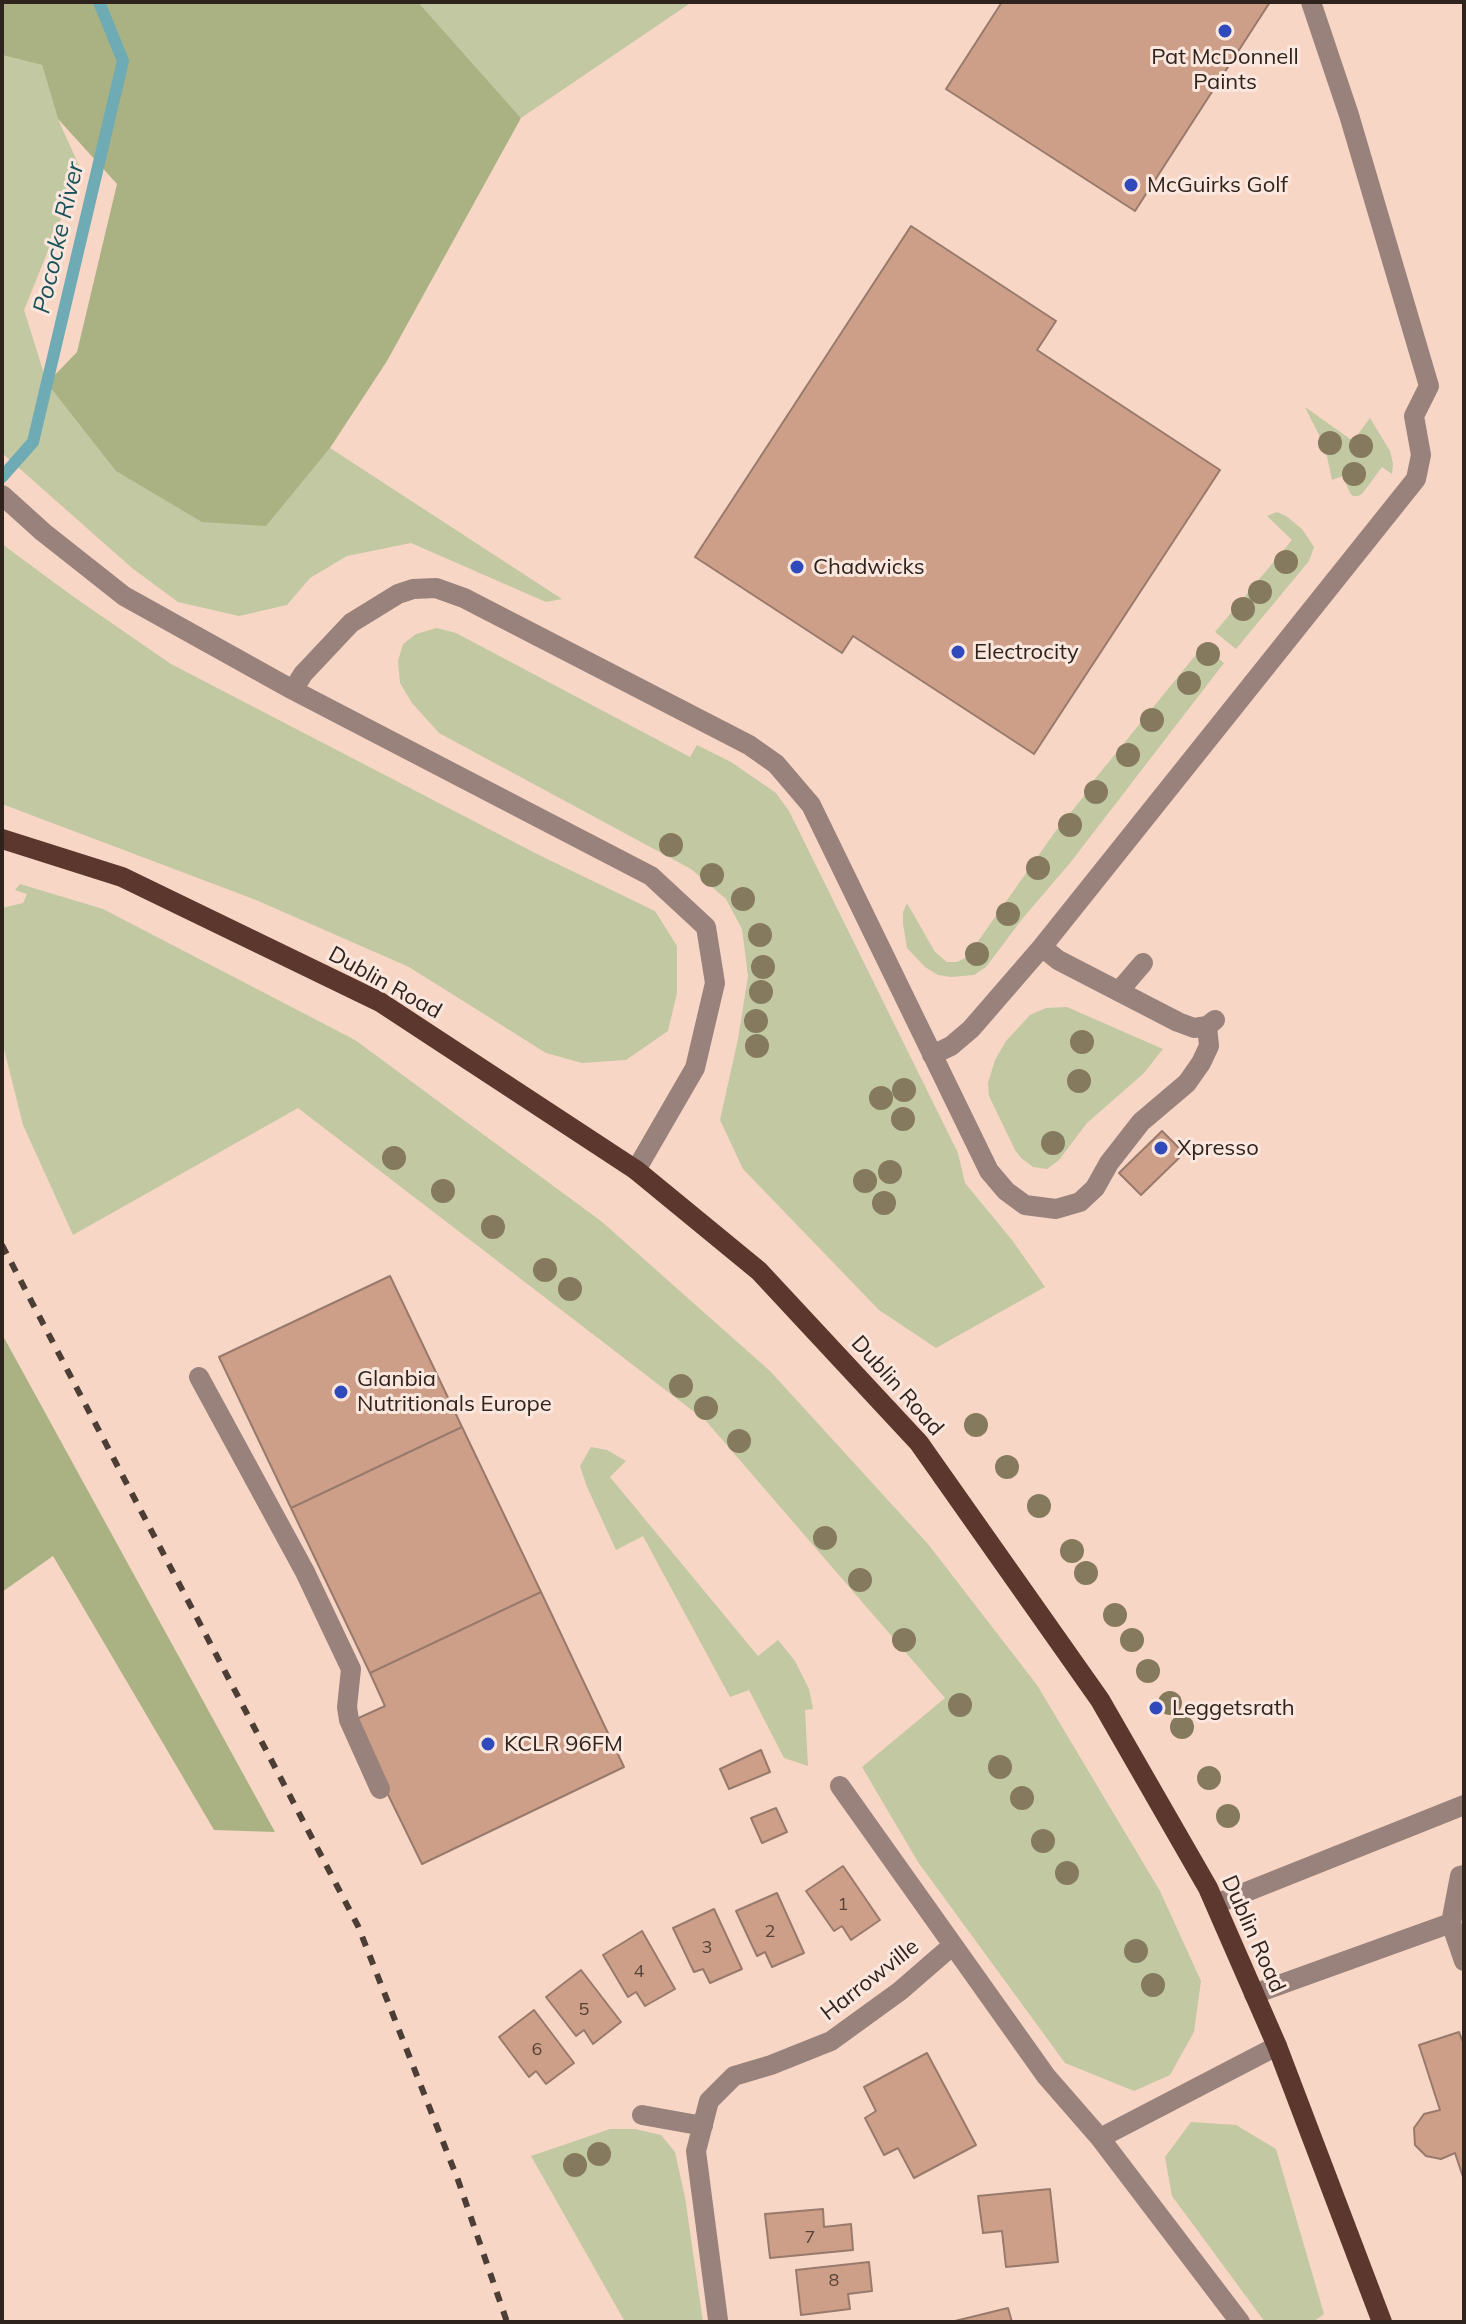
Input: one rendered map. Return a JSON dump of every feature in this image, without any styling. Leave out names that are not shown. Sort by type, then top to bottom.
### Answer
[{"type":"main road","name":"Dublin Road","points":[[2,839],[122,877],[380,1002],[636,1170],[759,1271],[919,1443],[1100,1700],[1208,1888],[1277,2046],[1381,2322]]},
{"type":"street","points":[[932,1055],[951,1046],[971,1029],[1042,947],[1411,487],[1420,466],[1414,416],[1429,386],[1354,130],[1311,2]]},
{"type":"street","points":[[2,495],[124,596],[293,690],[651,876],[706,927],[715,983],[695,1068],[636,1170]]},
{"type":"street","points":[[293,690],[303,674],[351,623],[398,594],[413,589],[436,588],[464,598],[749,745],[776,764],[811,805],[989,1171],[1006,1191],[1025,1205],[1056,1209],[1080,1202],[1095,1188],[1109,1163],[1141,1122],[1187,1083],[1209,1046],[1212,1022],[1194,1028],[1058,960],[1042,947]]},
{"type":"street","points":[[1119,991],[1143,963]]},
{"type":"street","points":[[199,1377],[305,1572],[351,1669],[347,1707],[349,1720],[380,1789]]},
{"type":"street","points":[[840,1786],[1046,2076],[1100,2138],[1240,2322]]},
{"type":"street","points":[[1216,1904],[1464,1805]]},
{"type":"street","points":[[1464,1875],[1460,1876],[1451,1923],[1464,1961]]},
{"type":"street","points":[[1254,1994],[1451,1923]]},
{"type":"street","name":"Harrowville","points":[[718,2320],[696,2151],[709,2101],[734,2076],[831,2041],[900,1991],[953,1945]]},
{"type":"street","points":[[1100,2138],[1277,2046]]},
{"type":"street","points":[[642,2115],[703,2126]]},
{"type":"green space","points":[[2,2],[418,2],[521,118],[387,361],[330,448],[266,526],[202,522],[116,471],[47,383],[77,352],[117,184],[58,119],[42,65],[2,55]]},
{"type":"green space","points":[[418,2],[692,2],[521,118]]},
{"type":"green space","points":[[2,55],[42,65],[58,119],[81,170],[24,310],[47,383],[265,525],[330,448],[562,599],[546,602],[411,543],[347,556],[310,578],[287,605],[239,616],[178,602],[132,568],[2,453]]},
{"type":"green space","points":[[1305,407],[1353,441],[1370,418],[1390,451],[1392,474],[1382,467],[1358,496],[1350,493],[1343,476],[1332,480],[1325,447]]},
{"type":"green space","points":[[1277,512],[1302,529],[1314,547],[1309,561],[1236,649],[1215,632],[1292,540],[1267,516]]},
{"type":"green space","points":[[2,544],[171,664],[539,855],[655,911],[677,946],[677,993],[668,1031],[626,1060],[582,1063],[546,1053],[409,967],[256,900],[2,804]]},
{"type":"green space","points":[[437,628],[456,633],[690,757],[697,745],[731,762],[776,793],[789,811],[958,1153],[965,1183],[1012,1240],[1045,1287],[936,1348],[879,1310],[743,1169],[720,1120],[748,976],[742,929],[726,899],[691,869],[439,733],[412,703],[400,683],[398,661],[403,644],[416,634]]},
{"type":"green space","points":[[1203,646],[1224,663],[986,967],[974,975],[951,977],[938,975],[925,967],[907,948],[903,912],[907,903],[935,952],[947,962],[957,962],[967,957],[1090,785]]},
{"type":"green space","points":[[20,884],[103,909],[355,1040],[601,1221],[770,1371],[928,1544],[1037,1685],[1160,1891],[1201,1981],[1194,2032],[1170,2075],[1134,2091],[1065,2063],[918,1862],[862,1767],[945,1698],[706,1421],[298,1108],[73,1235],[23,1125],[2,1041],[2,908],[23,903],[27,894],[15,890]]},
{"type":"green space","points":[[1067,1007],[1163,1049],[1144,1073],[1087,1123],[1059,1160],[1047,1169],[1033,1167],[1015,1150],[989,1096],[988,1083],[995,1060],[1006,1041],[1030,1015],[1046,1008]]},
{"type":"green space","points":[[2,1334],[275,1832],[214,1830],[53,1556],[2,1592]]},
{"type":"green space","points":[[591,1447],[607,1450],[626,1461],[610,1477],[758,1656],[778,1640],[795,1661],[809,1689],[813,1709],[805,1710],[808,1766],[784,1758],[749,1690],[730,1697],[643,1536],[616,1550],[580,1466]]},
{"type":"green space","points":[[1191,2122],[1236,2125],[1276,2149],[1324,2314],[1313,2322],[1265,2322],[1172,2196],[1165,2157]]},
{"type":"green space","points":[[610,2129],[635,2129],[661,2135],[675,2152],[685,2197],[703,2322],[625,2322],[531,2156]]},
{"type":"building","points":[[1002,2],[1270,2],[1135,211],[946,89]]},
{"type":"building","points":[[911,226],[1056,321],[1037,350],[1220,470],[1034,754],[853,636],[842,653],[695,557]]},
{"type":"building","points":[[1162,1131],[1184,1153],[1141,1195],[1119,1173]]},
{"type":"building","name":"Glanbia Nutritionals Europe","points":[[390,1276],[462,1427],[291,1508],[219,1357]]},
{"type":"building","points":[[462,1427],[541,1592],[370,1673],[291,1508]]},
{"type":"building","name":"KCLR 96FM","points":[[541,1592],[624,1767],[422,1864],[352,1721],[385,1706],[370,1673]]},
{"type":"building","points":[[761,1750],[770,1772],[729,1789],[720,1769]]},
{"type":"building","points":[[776,1808],[787,1832],[762,1843],[751,1818]]},
{"type":"building","points":[[843,1866],[880,1920],[851,1940],[842,1926],[834,1931],[806,1891]]},
{"type":"building","points":[[777,1893],[804,1953],[772,1967],[765,1952],[757,1956],[736,1911]]},
{"type":"building","points":[[714,1909],[742,1969],[710,1983],[703,1969],[694,1972],[673,1928]]},
{"type":"building","points":[[642,1931],[675,1989],[645,2006],[636,1992],[628,1997],[603,1955]]},
{"type":"building","points":[[581,1970],[621,2022],[593,2044],[584,2030],[576,2036],[546,1997]]},
{"type":"building","points":[[534,2010],[574,2063],[546,2084],[536,2071],[529,2077],[499,2037]]},
{"type":"building","points":[[1459,2032],[1464,2045],[1464,2180],[1455,2153],[1441,2159],[1426,2156],[1415,2145],[1414,2128],[1424,2114],[1440,2110],[1419,2045]]},
{"type":"building","points":[[927,2053],[976,2145],[914,2178],[898,2148],[884,2155],[865,2118],[876,2111],[864,2087]]},
{"type":"building","points":[[1050,2189],[1058,2262],[1006,2267],[1002,2231],[983,2233],[978,2196]]},
{"type":"building","points":[[823,2209],[824,2227],[851,2224],[853,2250],[770,2258],[765,2214]]},
{"type":"building","points":[[869,2262],[872,2291],[848,2294],[850,2309],[801,2315],[796,2270]]},
{"type":"building","points":[[1008,2308],[1012,2322],[951,2322]]},
{"type":"waterway","name":"Pococke River","points":[[2,477],[33,442],[123,61],[99,2]]},
{"type":"railway","points":[[2,1245],[358,1926],[458,2180],[507,2322]]},
{"type":"place","name":"Pat McDonnell Paints","points":[[1225,31]]},
{"type":"place","name":"McGuirks Golf","points":[[1131,185]]},
{"type":"place","name":"Chadwicks","points":[[797,567]]},
{"type":"place","name":"Electrocity","points":[[958,652]]},
{"type":"place","name":"Xpresso","points":[[1161,1148]]},
{"type":"place","name":"Glanbia Nutritionals Europe","points":[[341,1392]]},
{"type":"place","name":"Leggetsrath","points":[[1156,1708]]},
{"type":"place","name":"KCLR 96FM","points":[[488,1744]]}]
